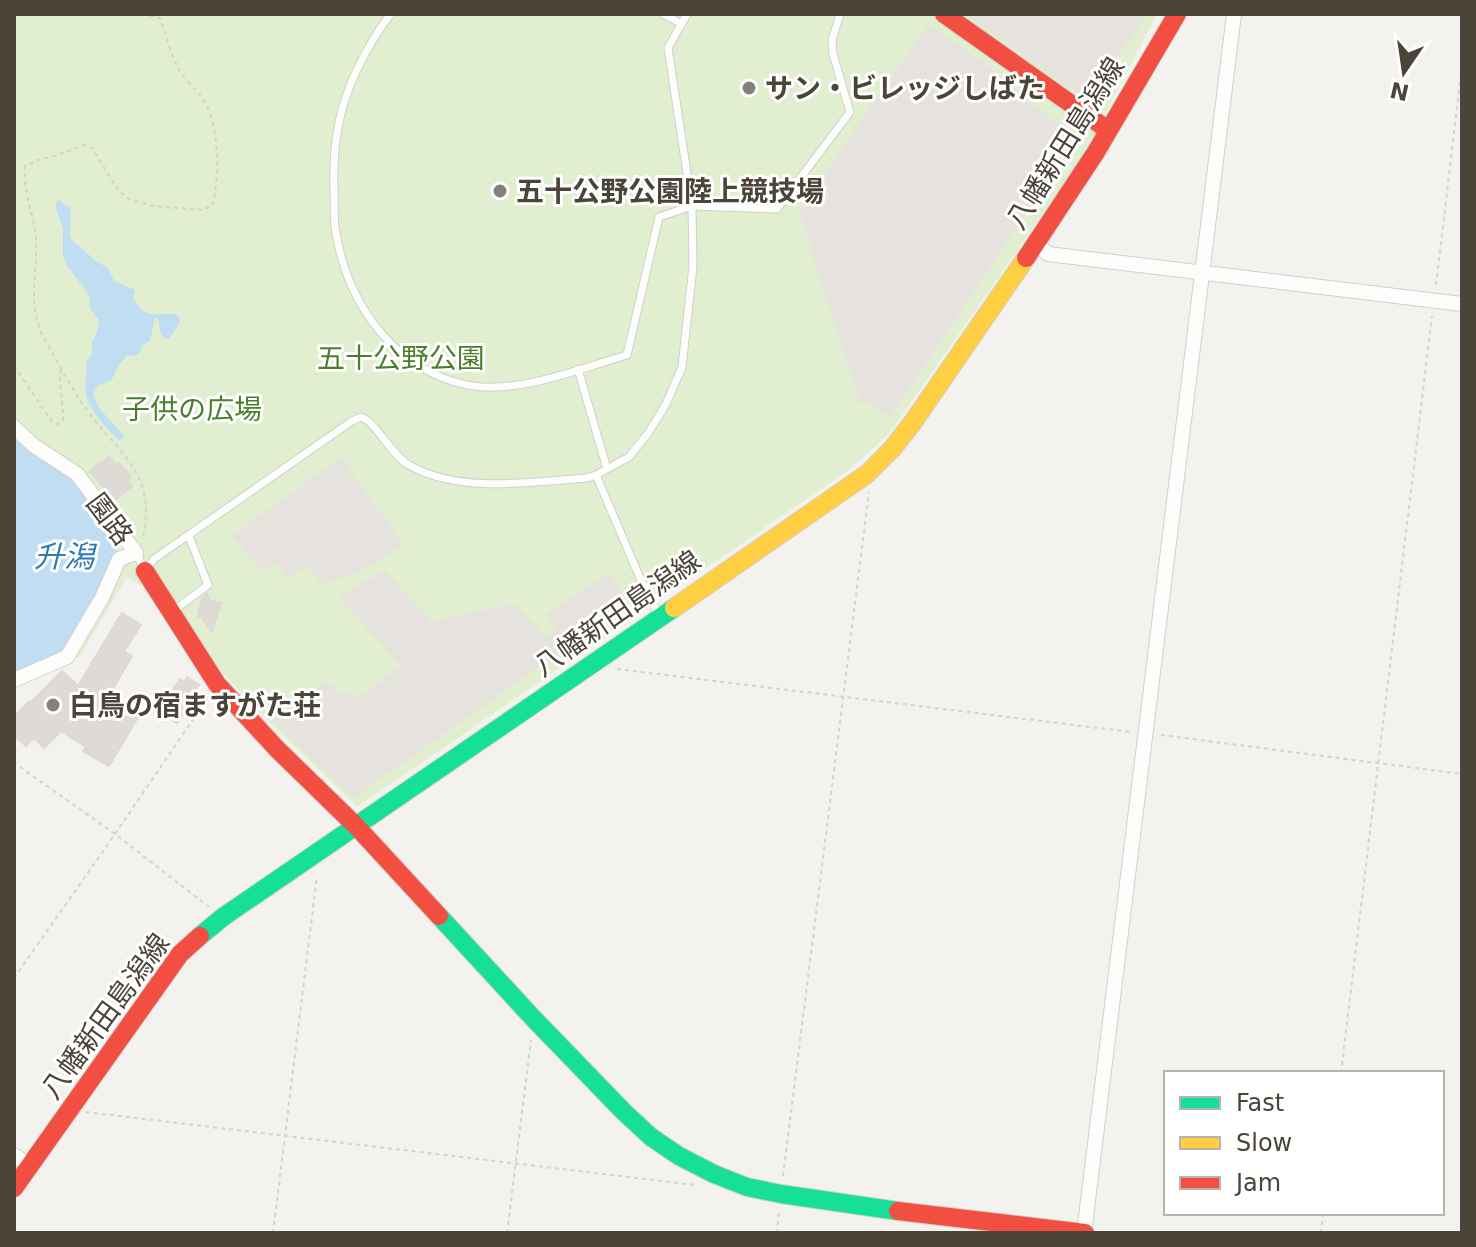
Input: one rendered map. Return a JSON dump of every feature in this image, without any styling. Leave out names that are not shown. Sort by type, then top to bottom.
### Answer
[{"type":"main road","points":[[944,14],[1108,130]]},
{"type":"main road","name":"八幡新田島潟線","points":[[14,1188],[22,1160],[73,1106],[180,954],[223,917],[867,474],[892,449],[1096,152],[1177,14]]},
{"type":"main road","points":[[145,571],[217,684],[277,749],[357,827],[533,1018],[651,1137],[679,1156],[747,1187],[875,1208],[1084,1233]]},
{"type":"street","points":[[1084,1233],[1234,14]]},
{"type":"street","points":[[1036,243],[1048,254],[1462,304]]},
{"type":"street","name":"園路","points":[[14,427],[33,445],[77,474],[136,553],[119,559],[102,598],[67,657],[14,680]]},
{"type":"lane","points":[[391,14],[379,29],[347,93],[337,134],[334,172],[336,232],[347,274],[376,329],[399,353],[456,383],[496,388],[535,383],[627,355],[659,217],[692,206],[777,209],[850,112],[833,54],[832,40],[840,14]]},
{"type":"lane","points":[[663,14],[682,24]]},
{"type":"lane","points":[[136,553],[145,571],[154,559],[361,417],[367,419],[392,451],[407,464],[448,479],[491,484],[587,478],[629,457],[666,404],[682,367],[693,266],[692,206],[668,48],[687,14]]},
{"type":"lane","points":[[578,369],[607,469]]},
{"type":"lane","points":[[596,475],[660,618]]},
{"type":"lane","points":[[171,612],[208,585],[189,536]]},
{"type":"path","points":[[136,553],[144,534],[146,498],[140,478],[124,453],[89,414],[40,330],[33,282],[36,239],[23,180],[25,166],[83,145],[92,148],[118,190],[129,199],[153,206],[203,210],[213,204],[215,132],[209,109],[175,61],[160,18],[142,14]]},
{"type":"path","points":[[1341,1071],[1462,65]]},
{"type":"path","points":[[14,366],[53,423],[58,424],[63,421],[64,406],[59,382],[61,368]]},
{"type":"path","points":[[777,1233],[869,491],[867,474]]},
{"type":"path","points":[[598,661],[612,669],[1462,774]]},
{"type":"path","points":[[14,978],[217,684]]},
{"type":"path","points":[[20,767],[115,834],[223,917]]},
{"type":"path","points":[[273,1233],[317,871],[315,855]]},
{"type":"path","points":[[507,1233],[533,1018]]},
{"type":"path","points":[[73,1106],[86,1112],[693,1186],[714,1174]]},
{"type":"green space","name":"五十公野公園","points":[[14,14],[1157,14],[1084,155],[889,434],[849,470],[357,807],[259,712],[143,586],[126,578],[80,656],[14,686]]},
{"type":"shaded area","points":[[965,14],[1147,14],[1088,100]]},
{"type":"shaded area","points":[[928,24],[1010,81],[1024,98],[1077,137],[891,417],[868,402],[860,404],[799,211]]},
{"type":"shaded area","points":[[341,458],[403,544],[359,572],[321,584],[307,566],[288,580],[275,564],[262,571],[231,536]]},
{"type":"shaded area","points":[[385,570],[432,622],[515,603],[546,637],[556,631],[547,614],[610,572],[627,604],[354,798],[262,712],[284,711],[327,682],[341,694],[362,695],[401,666],[338,597]]},
{"type":"water","points":[[58,200],[71,209],[72,240],[108,268],[114,281],[135,290],[133,298],[141,309],[152,314],[175,314],[180,319],[169,339],[162,335],[158,318],[155,318],[150,340],[143,345],[139,354],[128,355],[111,381],[100,385],[93,395],[99,408],[124,436],[119,441],[89,404],[85,386],[87,362],[92,354],[92,342],[99,320],[90,309],[87,292],[63,256],[63,228],[55,206]]},
{"type":"water","name":"升潟","points":[[14,439],[37,458],[69,476],[118,541],[116,558],[67,653],[14,679]]},
{"type":"building","points":[[109,457],[131,477],[127,480],[132,486],[114,500],[90,471]]},
{"type":"building","points":[[207,594],[210,601],[221,603],[212,632],[198,616],[202,598]]},
{"type":"building","points":[[122,613],[141,625],[124,651],[132,656],[107,699],[138,717],[109,766],[83,751],[86,747],[61,731],[44,748],[34,738],[26,746],[14,735],[14,717],[62,671],[78,686]]},
{"type":"building","points":[[187,677],[199,685],[195,690],[198,692],[177,723],[159,711],[180,679],[184,682]]},
{"type":"traffic: fast","points":[[200,936],[223,917],[674,608]]},
{"type":"traffic: fast","points":[[439,916],[624,1112],[651,1137],[679,1156],[747,1187],[898,1211]]},
{"type":"traffic: slow","points":[[674,608],[867,474],[913,422],[1026,258]]},
{"type":"traffic: jam","points":[[944,14],[1108,130]]},
{"type":"traffic: jam","points":[[1026,258],[1096,152],[1177,14]]},
{"type":"traffic: jam","points":[[145,571],[217,684],[439,916]]},
{"type":"traffic: jam","points":[[14,1188],[180,954],[200,936]]},
{"type":"traffic: jam","points":[[898,1211],[1085,1233]]},
{"type":"place","name":"サン・ビレッジしばた","points":[[749,88]]},
{"type":"place","name":"五十公野公園陸上競技場","points":[[500,191]]},
{"type":"place","name":"白鳥の宿ますがた荘","points":[[53,705]]},
{"type":"park label","name":"子供の広場","points":[[192,409]]}]
